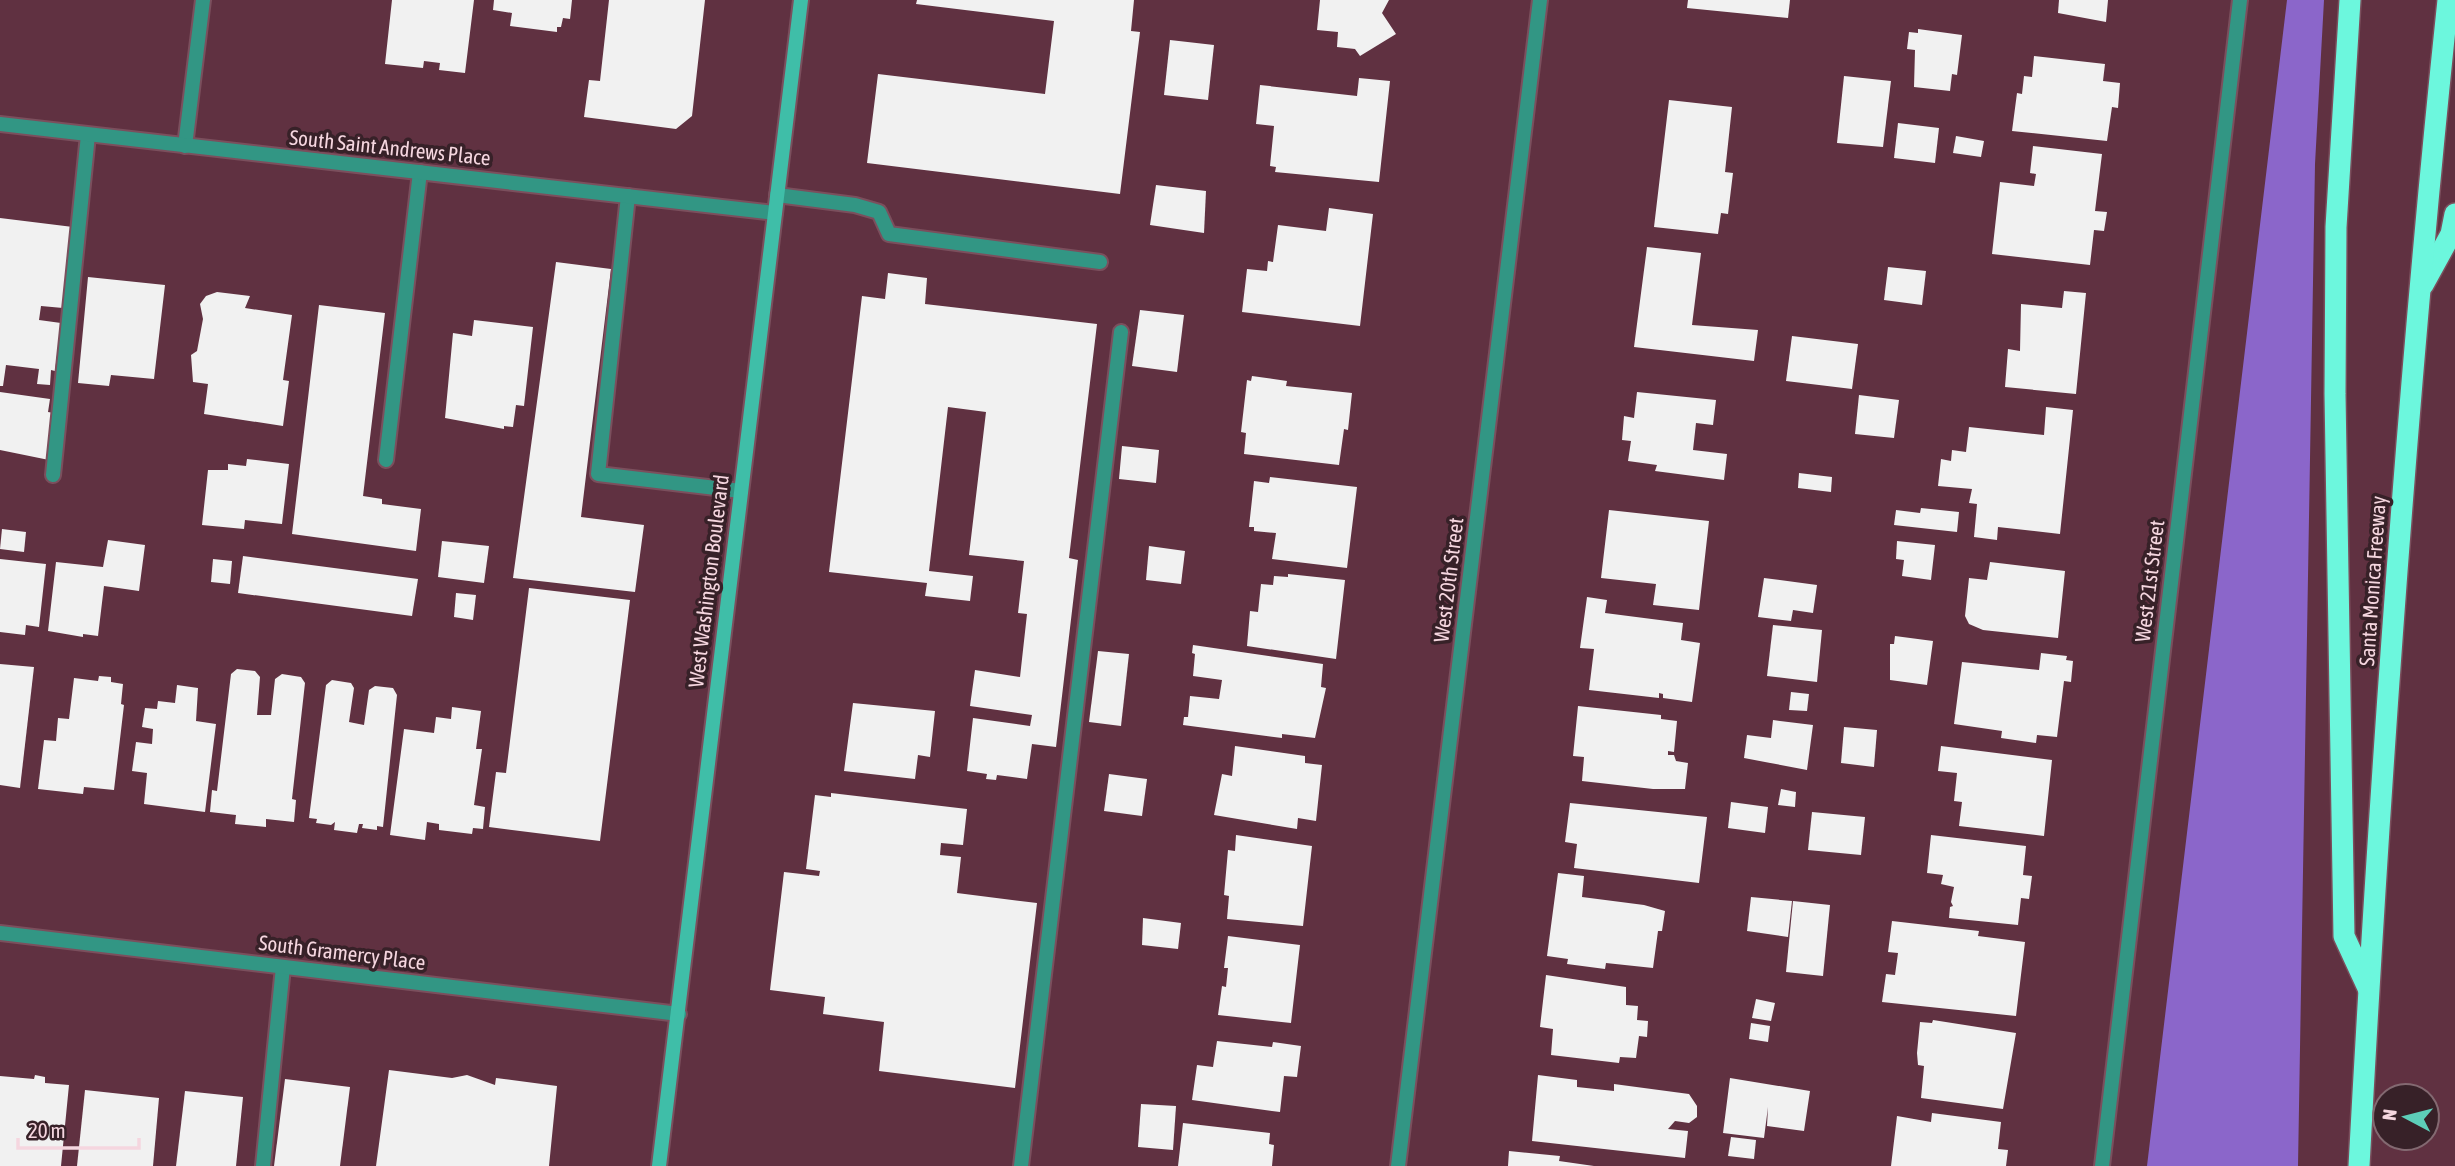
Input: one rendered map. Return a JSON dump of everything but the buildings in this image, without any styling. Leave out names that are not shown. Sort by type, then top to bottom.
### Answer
[{"type":"highway","points":[[2350,0],[2336,227],[2335,394],[2344,936],[2369,990]]},
{"type":"highway","name":"Santa Monica Freeway","points":[[2359,1166],[2418,294],[2448,0]]},
{"type":"highway","points":[[2418,294],[2451,234],[2455,214]]},
{"type":"main road","name":"West Washington Boulevard","points":[[659,1166],[801,0]]},
{"type":"street","points":[[185,146],[203,0]]},
{"type":"street","name":"West 20th Street","points":[[1398,1166],[1540,0]]},
{"type":"street","name":"West 21st Street","points":[[2102,1166],[2240,0]]},
{"type":"street","name":"South Saint Andrews Place","points":[[0,124],[775,213]]},
{"type":"street","points":[[53,475],[88,135]]},
{"type":"street","points":[[386,460],[420,172]]},
{"type":"street","points":[[777,195],[855,205],[879,212],[890,234],[1100,262]]},
{"type":"street","points":[[628,196],[598,474],[741,491]]},
{"type":"street","points":[[1021,1166],[1121,332]]},
{"type":"street","name":"South Gramercy Place","points":[[0,933],[679,1014]]},
{"type":"street","points":[[263,1166],[283,967]]},
{"type":"shaded area","points":[[2287,0],[2324,0],[2315,164],[2298,1166],[2147,1166]]}]
